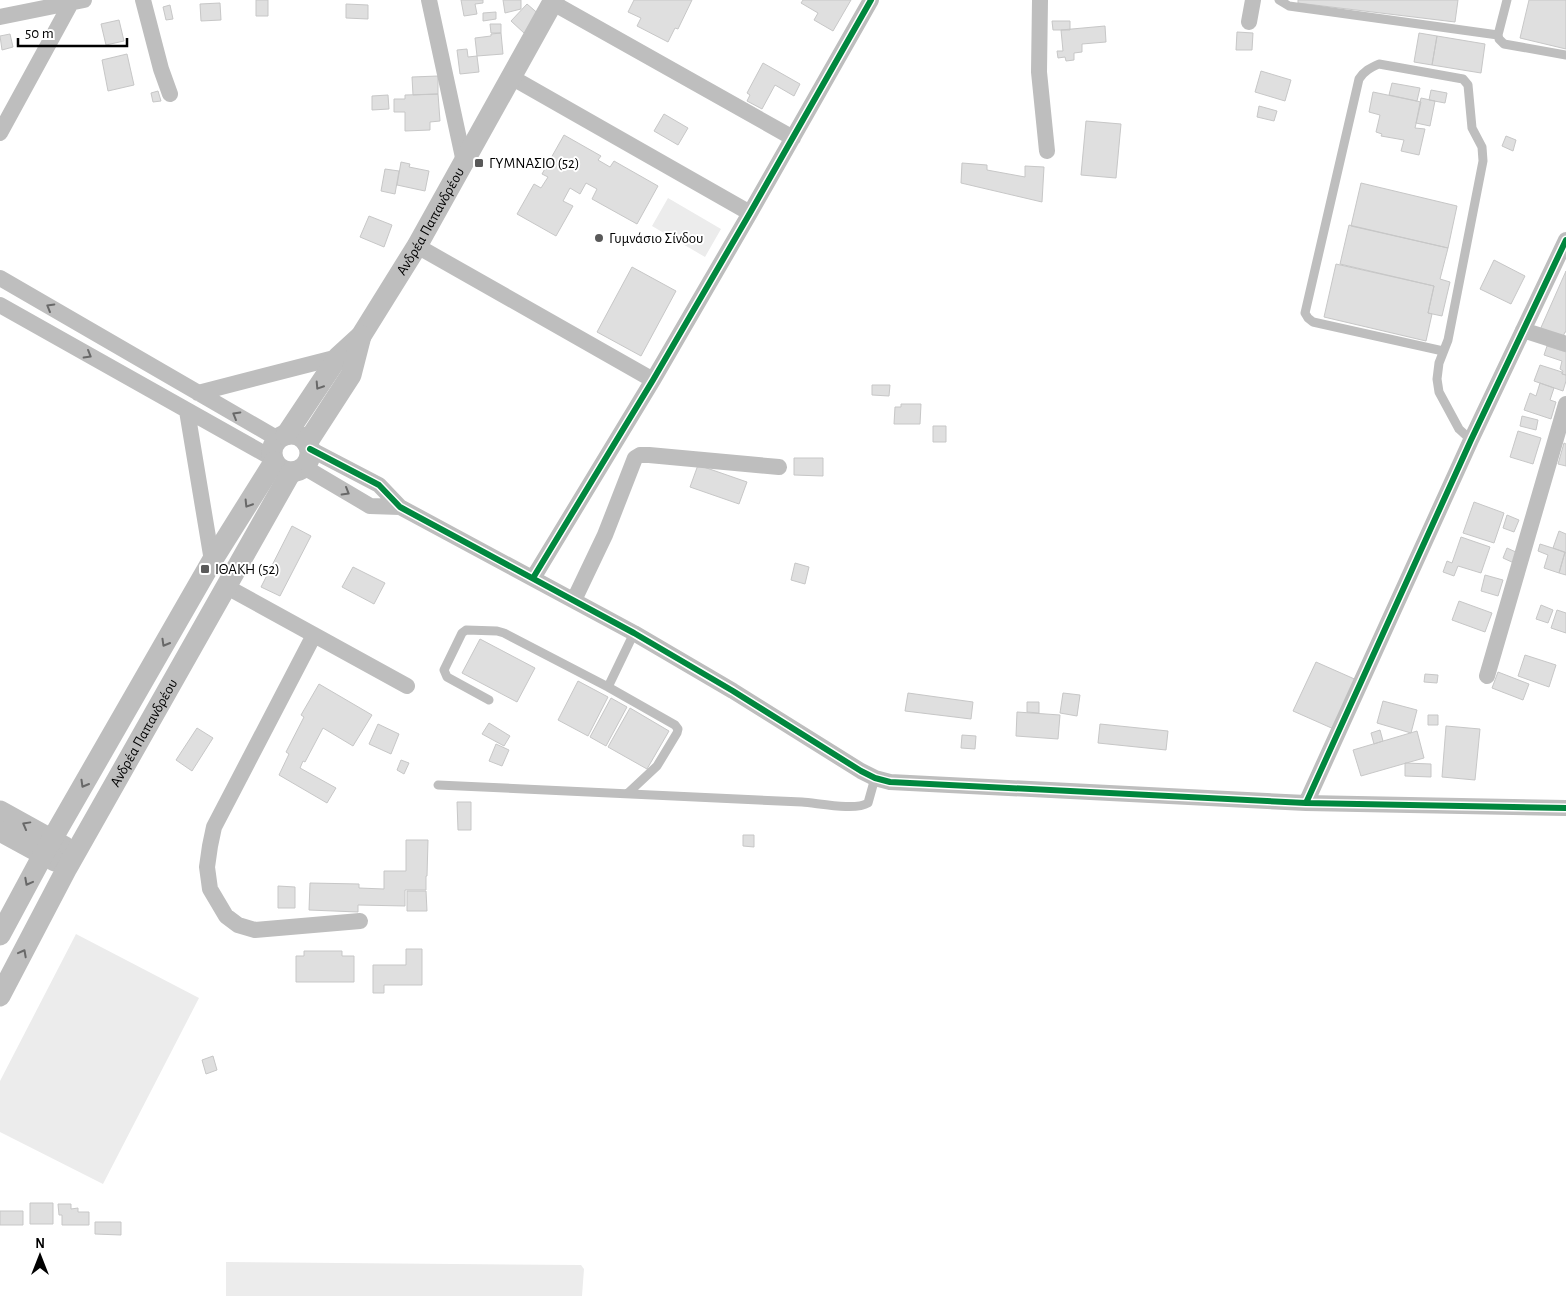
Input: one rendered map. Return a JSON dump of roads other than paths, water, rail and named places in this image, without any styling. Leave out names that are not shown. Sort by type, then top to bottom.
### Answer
[{"type":"street","points":[[143,0],[161,69],[170,94]]},
{"type":"street","points":[[429,0],[464,162]]},
{"type":"street","points":[[533,578],[654,380],[870,0]]},
{"type":"street","points":[[1040,0],[1039,72],[1047,151]]},
{"type":"street","points":[[1249,22],[1253,0]]},
{"type":"street","points":[[0,17],[78,1]]},
{"type":"street","points":[[0,133],[78,1]]},
{"type":"street","points":[[554,1],[793,138]]},
{"type":"street","name":"Ανδρέα Παπανδρέου","points":[[0,996],[71,861],[227,586],[338,357],[361,336],[417,246],[554,1]]},
{"type":"street","points":[[511,77],[750,213]]},
{"type":"street","points":[[1306,803],[1471,440],[1566,240]]},
{"type":"street","points":[[417,246],[654,380]]},
{"type":"street","points":[[0,278],[198,393],[370,506],[400,508],[574,600],[734,691],[875,778],[890,782],[1306,803],[1566,808]]},
{"type":"street","points":[[0,305],[187,411],[290,453]]},
{"type":"street","points":[[70,345],[80,325]]},
{"type":"street","points":[[1523,330],[1566,344]]},
{"type":"street","name":"Ανδρέα Παπανδρέου","points":[[0,935],[48,847],[212,561],[290,453],[351,375],[361,336]]},
{"type":"street","points":[[198,393],[338,357]]},
{"type":"street","points":[[1487,676],[1566,404]]},
{"type":"street","points":[[187,411],[212,561]]},
{"type":"street","points":[[574,600],[605,535],[635,458],[640,455],[649,455],[779,467]]},
{"type":"street","points":[[227,586],[407,686]]},
{"type":"street","points":[[314,635],[214,828],[208,866],[210,889],[226,916],[238,925],[255,930],[360,921]]},
{"type":"street","points":[[0,811],[48,847],[71,861]]},
{"type":"street","points":[[0,831],[48,847]]},
{"type":"lane","points":[[1279,0],[1289,6],[1498,35]]},
{"type":"lane","points":[[1507,0],[1498,35],[1504,44],[1566,55]]},
{"type":"lane","points":[[1444,351],[1313,322],[1305,313],[1358,79],[1370,67],[1379,64],[1463,78],[1470,92],[1472,128],[1482,147],[1483,160],[1448,340],[1444,351],[1439,363],[1437,379],[1439,392],[1459,429],[1471,440]]},
{"type":"lane","points":[[489,700],[447,677],[444,673],[462,633],[466,630],[504,633],[676,725],[677,733],[657,766],[627,794]]},
{"type":"lane","points":[[608,687],[634,633]]},
{"type":"lane","points":[[438,784],[862,806],[868,803],[875,778]]},
{"type":"place","name":"ΓΥΜΝΑΣΙΟ (52)","points":[[479,163]]},
{"type":"place","name":"Γυμνάσιο Σίνδου","points":[[599,238]]},
{"type":"place","name":"ΙΘΑΚΗ (52)","points":[[205,569]]}]
